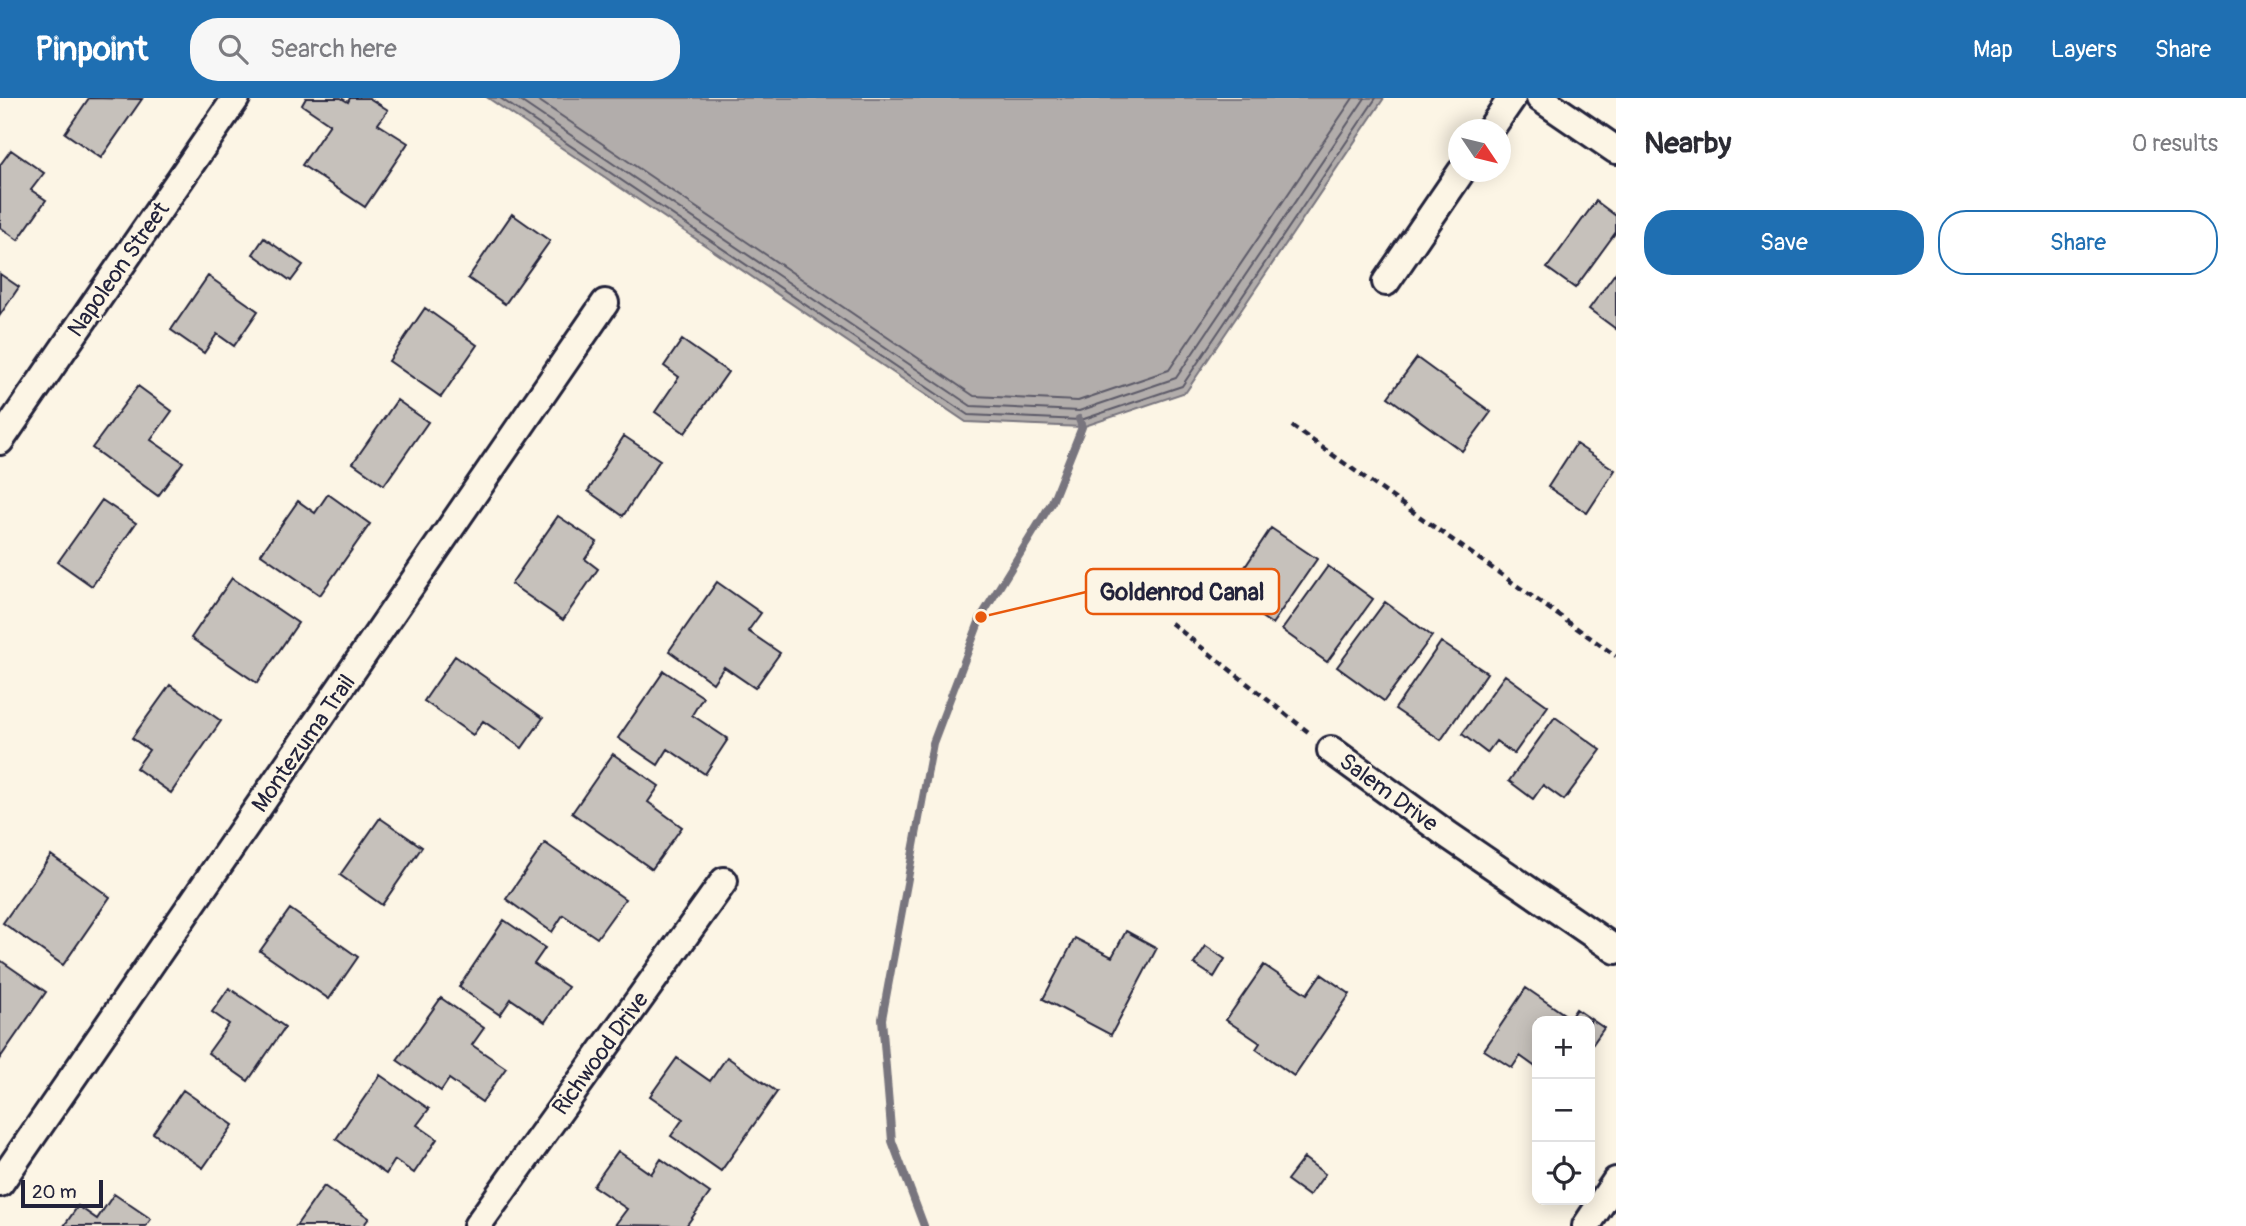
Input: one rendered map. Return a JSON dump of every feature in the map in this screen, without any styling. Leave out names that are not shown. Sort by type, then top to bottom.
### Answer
[{"type":"street","name":"Napoleon Street","points":[[0,441],[236,98]]},
{"type":"street","points":[[1498,119],[1512,98]]},
{"type":"street","points":[[1540,98],[1616,150]]},
{"type":"street","points":[[1386,282],[1454,182]]},
{"type":"street","name":"Montezuma Trail","points":[[0,1183],[605,303]]},
{"type":"street","name":"Salem Drive","points":[[1331,750],[1448,835],[1616,950]]},
{"type":"street","name":"Richwood Drive","points":[[477,1226],[724,881]]},
{"type":"street","points":[[1586,1226],[1616,1181]]},
{"type":"path","points":[[1292,426],[1616,656]]},
{"type":"path","name":"Salem Drive","points":[[1171,623],[1331,750]]},
{"type":"water","points":[[488,98],[1384,98],[1186,392],[1082,427],[966,422]]},
{"type":"building","points":[[89,98],[142,99],[101,158],[65,133]]},
{"type":"building","points":[[306,98],[341,98],[348,102],[350,98],[369,98],[388,110],[378,124],[408,143],[365,207],[302,165],[330,124],[302,105]]},
{"type":"building","points":[[11,150],[44,173],[31,190],[46,200],[18,240],[0,227],[0,165]]},
{"type":"building","points":[[1596,201],[1616,216],[1616,232],[1575,288],[1547,268]]},
{"type":"building","points":[[512,214],[550,241],[505,304],[468,278]]},
{"type":"building","points":[[264,238],[303,265],[291,281],[253,254]]},
{"type":"building","points":[[1616,272],[1616,329],[1589,309]]},
{"type":"building","points":[[0,274],[19,287],[0,315]]},
{"type":"building","points":[[208,276],[258,311],[234,346],[217,334],[204,353],[171,330]]},
{"type":"building","points":[[425,308],[477,345],[441,397],[389,361]]},
{"type":"building","points":[[682,340],[728,372],[685,433],[655,412],[679,377],[664,366]]},
{"type":"building","points":[[1417,358],[1491,412],[1462,451],[1388,397]]},
{"type":"building","points":[[138,386],[172,411],[151,440],[183,462],[158,496],[92,448]]},
{"type":"building","points":[[397,400],[428,422],[384,485],[353,463]]},
{"type":"building","points":[[624,436],[660,460],[623,516],[588,491]]},
{"type":"building","points":[[1576,444],[1615,470],[1587,513],[1548,487]]},
{"type":"building","points":[[328,494],[370,524],[320,595],[261,554],[298,501],[315,513]]},
{"type":"building","points":[[102,500],[136,523],[92,586],[58,562]]},
{"type":"building","points":[[558,516],[597,542],[585,559],[598,569],[563,620],[511,584]]},
{"type":"building","points":[[1271,528],[1317,559],[1272,624],[1238,601],[1250,584],[1239,576]]},
{"type":"building","points":[[1328,566],[1373,599],[1327,662],[1282,630]]},
{"type":"building","points":[[232,578],[298,623],[257,683],[191,638]]},
{"type":"building","points":[[717,582],[761,613],[748,631],[780,653],[755,688],[724,667],[713,683],[669,651]]},
{"type":"building","points":[[1385,602],[1432,636],[1384,701],[1337,667]]},
{"type":"building","points":[[1441,642],[1487,673],[1441,740],[1395,709]]},
{"type":"building","points":[[455,656],[543,718],[522,748],[483,721],[473,735],[424,701]]},
{"type":"building","points":[[664,671],[703,697],[692,715],[728,739],[705,774],[668,749],[658,765],[618,738]]},
{"type":"building","points":[[1505,675],[1548,706],[1514,754],[1496,741],[1487,753],[1462,734]]},
{"type":"building","points":[[170,685],[221,721],[171,793],[136,768],[149,750],[132,738]]},
{"type":"building","points":[[1555,717],[1601,750],[1564,800],[1543,785],[1533,799],[1509,781]]},
{"type":"building","points":[[613,754],[659,786],[648,802],[682,827],[652,869],[572,813]]},
{"type":"building","points":[[380,818],[422,847],[382,905],[340,875]]},
{"type":"building","points":[[545,843],[625,899],[597,938],[563,915],[552,932],[506,899]]},
{"type":"building","points":[[51,855],[110,897],[63,965],[3,923]]},
{"type":"building","points":[[290,909],[358,957],[329,999],[260,951]]},
{"type":"building","points":[[504,920],[545,948],[534,964],[568,987],[545,1022],[511,999],[500,1015],[459,987]]},
{"type":"building","points":[[1126,931],[1157,948],[1111,1035],[1043,999],[1075,938],[1112,957]]},
{"type":"building","points":[[1206,946],[1225,959],[1214,977],[1194,964]]},
{"type":"building","points":[[0,960],[46,992],[0,1058]]},
{"type":"building","points":[[1264,965],[1307,994],[1321,974],[1350,994],[1294,1076],[1256,1049],[1260,1043],[1226,1020]]},
{"type":"building","points":[[229,988],[285,1027],[248,1081],[208,1053],[229,1024],[212,1012]]},
{"type":"building","points":[[1526,988],[1567,1016],[1532,1016],[1532,1064],[1520,1056],[1512,1068],[1484,1050]]},
{"type":"building","points":[[441,998],[484,1028],[472,1045],[506,1068],[482,1102],[449,1079],[441,1091],[397,1060]]},
{"type":"building","points":[[1576,1009],[1586,1016],[1571,1016]]},
{"type":"building","points":[[1595,1022],[1604,1028],[1595,1041]]},
{"type":"building","points":[[727,1057],[777,1092],[721,1171],[671,1136],[683,1119],[650,1096],[677,1058],[710,1081]]},
{"type":"building","points":[[380,1075],[429,1109],[417,1125],[437,1139],[414,1173],[395,1160],[386,1174],[336,1139]]},
{"type":"building","points":[[183,1090],[233,1125],[203,1168],[153,1133]]},
{"type":"building","points":[[618,1151],[651,1174],[661,1159],[710,1193],[686,1226],[615,1225],[627,1209],[593,1186]]},
{"type":"building","points":[[1304,1158],[1325,1174],[1309,1196],[1287,1180]]},
{"type":"building","points":[[324,1186],[369,1218],[363,1226],[296,1226]]},
{"type":"building","points":[[114,1194],[151,1219],[146,1226],[64,1226],[78,1206],[97,1219]]},
{"type":"waterway","points":[[924,1226],[892,1141],[882,1019],[933,743],[981,617],[1052,502],[1082,427],[1079,419]]},
{"type":"place","name":"Goldenrod Canal","points":[[981,617]]}]
